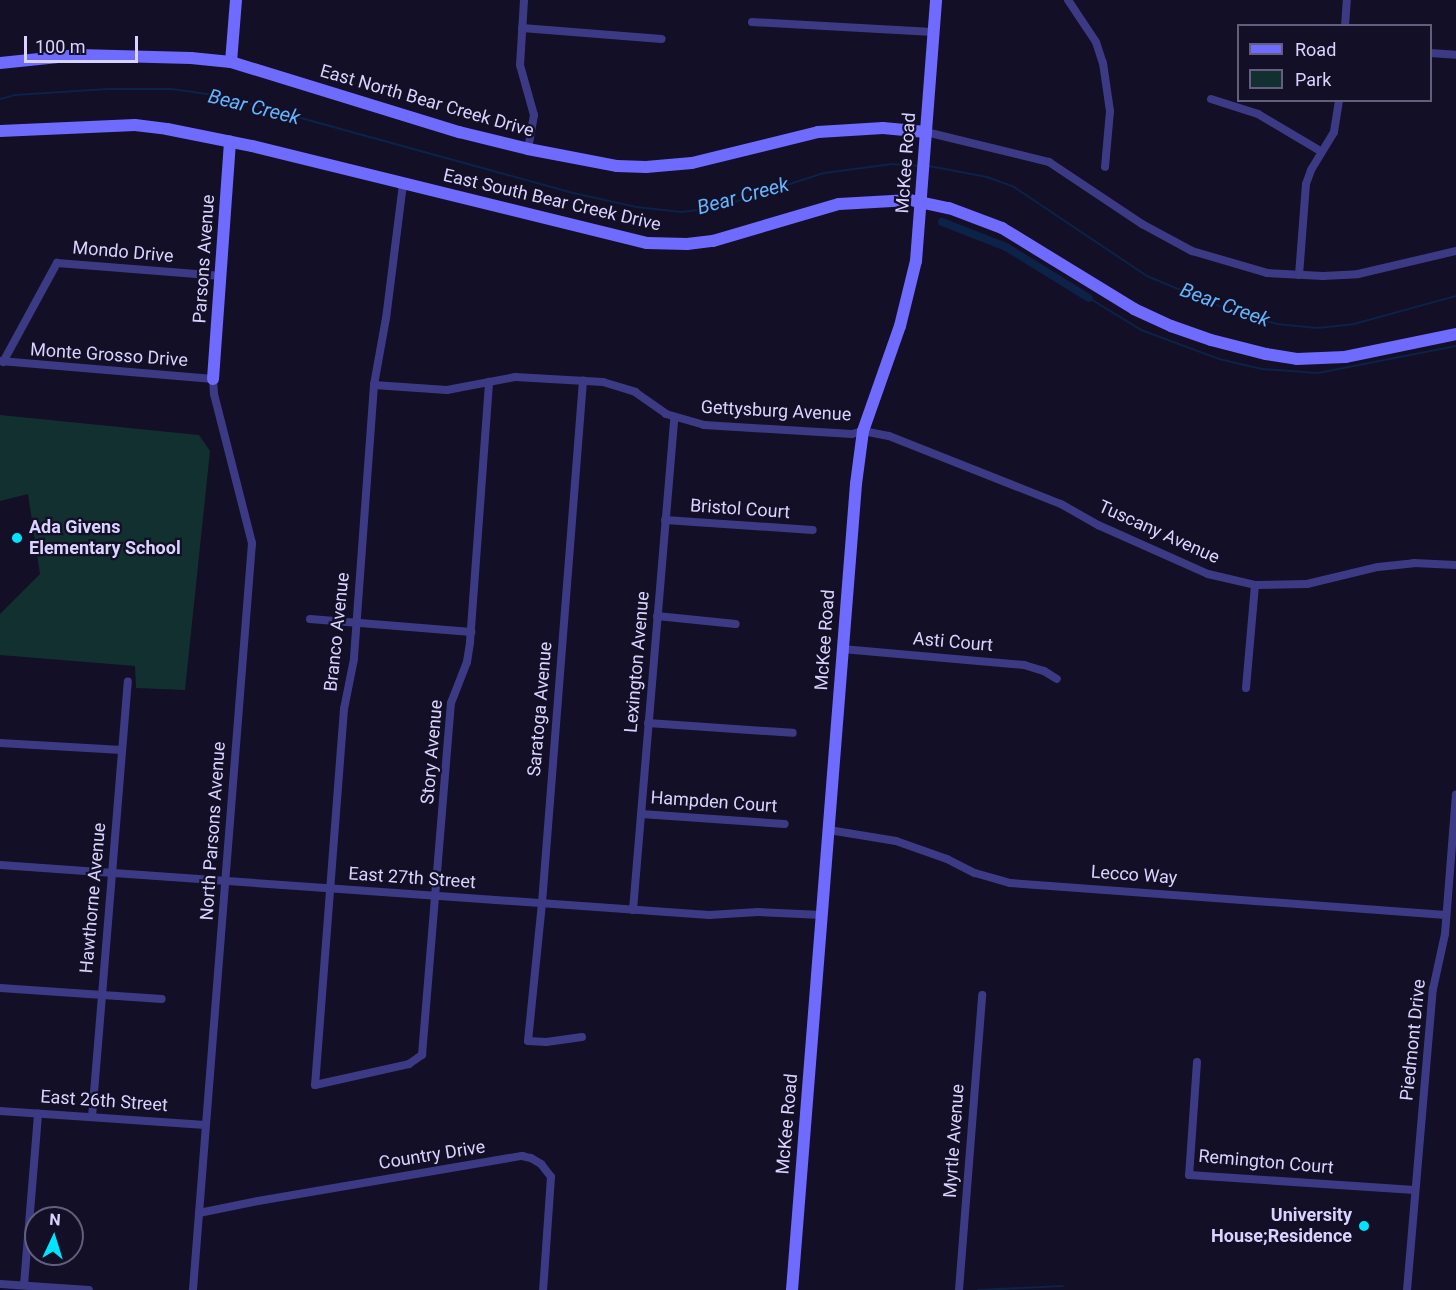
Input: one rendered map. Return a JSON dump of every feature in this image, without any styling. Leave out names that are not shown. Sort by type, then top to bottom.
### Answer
[{"type":"street","points":[[231,62],[236,0]]},
{"type":"street","points":[[524,0],[520,65],[534,115],[528,149]]},
{"type":"street","name":"McKee Road","points":[[792,1290],[852,522],[863,431],[909,294],[916,261],[936,0]]},
{"type":"street","points":[[1068,0],[1096,42],[1103,63],[1110,111],[1105,167]]},
{"type":"street","points":[[1345,24],[1347,0]]},
{"type":"street","points":[[752,22],[933,32]]},
{"type":"street","points":[[522,28],[662,39]]},
{"type":"street","points":[[1432,53],[1456,55]]},
{"type":"street","name":"East North Bear Creek Drive","points":[[0,63],[78,55],[231,62],[459,132],[528,149],[617,166],[646,167],[692,163],[818,132],[883,128],[1049,162],[1142,224],[1192,251],[1267,273],[1358,274],[1456,251]]},
{"type":"street","points":[[1211,99],[1258,114],[1322,152]]},
{"type":"street","points":[[1299,275],[1306,184],[1311,170],[1334,132],[1339,102]]},
{"type":"street","name":"East South Bear Creek Drive","points":[[0,131],[135,125],[230,142],[621,238],[671,244],[713,242],[839,204],[882,200],[921,202],[959,212],[1002,228],[1087,282],[1152,318],[1211,340],[1255,351],[1298,359],[1333,358],[1456,334]]},
{"type":"street","name":"Parsons Avenue","points":[[213,379],[230,142]]},
{"type":"street","name":"Branco Avenue","points":[[403,184],[386,318],[374,385],[354,659],[344,709],[315,1085],[409,1064],[422,1055]]},
{"type":"street","name":"Mondo Drive","points":[[2,361],[57,263],[221,276]]},
{"type":"street","name":"Monte Grosso Drive","points":[[2,361],[213,379]]},
{"type":"street","name":"Gettysburg Avenue","points":[[374,385],[447,390],[515,377],[583,381],[613,384],[635,392],[674,417],[704,424],[852,434],[863,431]]},
{"type":"street","name":"North Parsons Avenue","points":[[193,1290],[252,543],[214,394],[213,379]]},
{"type":"street","name":"Saratoga Avenue","points":[[582,1037],[546,1042],[528,1041],[542,903],[583,381]]},
{"type":"street","name":"Story Avenue","points":[[422,1055],[437,896],[451,702],[467,662],[471,632],[489,382]]},
{"type":"street","name":"Lexington Avenue","points":[[633,910],[674,417]]},
{"type":"street","name":"Tuscany Avenue","points":[[863,431],[900,439],[1061,504],[1098,525],[1208,574],[1255,585],[1307,584],[1378,567],[1414,563],[1456,565]]},
{"type":"street","name":"Bristol Court","points":[[665,520],[813,530]]},
{"type":"street","points":[[1246,688],[1255,585]]},
{"type":"street","points":[[657,616],[736,624]]},
{"type":"street","points":[[310,619],[471,632]]},
{"type":"street","name":"Asti Court","points":[[842,649],[1024,665],[1044,671],[1057,679]]},
{"type":"street","name":"Hawthorne Avenue","points":[[92,1117],[110,873],[128,681]]},
{"type":"street","points":[[648,723],[793,734]]},
{"type":"street","points":[[0,743],[122,750]]},
{"type":"street","name":"Piedmont Drive","points":[[1407,1290],[1433,989],[1445,934],[1454,856],[1456,794]]},
{"type":"street","name":"Hampden Court","points":[[641,814],[785,824]]},
{"type":"street","name":"Lecco Way","points":[[829,830],[896,841],[922,848],[983,876],[1010,883],[1446,915]]},
{"type":"street","name":"East 27th Street","points":[[0,865],[709,915],[758,912],[822,915]]},
{"type":"street","points":[[0,988],[162,999]]},
{"type":"street","name":"Myrtle Avenue","points":[[959,1290],[982,995]]},
{"type":"street","name":"Remington Court","points":[[1197,1062],[1190,1174],[1416,1191]]},
{"type":"street","name":"East 26th Street","points":[[0,1111],[206,1125]]},
{"type":"street","points":[[24,1285],[38,1114]]},
{"type":"street","name":"Country Drive","points":[[199,1213],[522,1156],[531,1158],[541,1164],[551,1177],[543,1290]]},
{"type":"street","points":[[0,1284],[89,1290]]},
{"type":"green space","points":[[0,415],[199,435],[210,451],[185,690],[136,688],[135,666],[0,655],[0,614],[40,574],[28,494],[0,501]]},
{"type":"waterway","name":"Bear Creek","points":[[0,99],[15,95],[108,89],[172,89],[221,96],[573,193],[636,207],[682,212],[716,208],[824,173],[892,164],[920,166]]},
{"type":"waterway","name":"Bear Creek","points":[[929,166],[987,177],[1014,187],[1147,276],[1224,308],[1277,324],[1317,328],[1354,324],[1456,296]]},
{"type":"waterway","points":[[942,222],[1006,247],[1089,298]]},
{"type":"waterway","points":[[1089,298],[1141,330],[1219,359],[1262,369],[1318,373],[1456,346]]},
{"type":"waterway","points":[[978,1290],[1063,1286]]},
{"type":"place","name":"Ada Givens Elementary School","points":[[17,538]]},
{"type":"place","name":"University House;Residence","points":[[1364,1226]]}]
